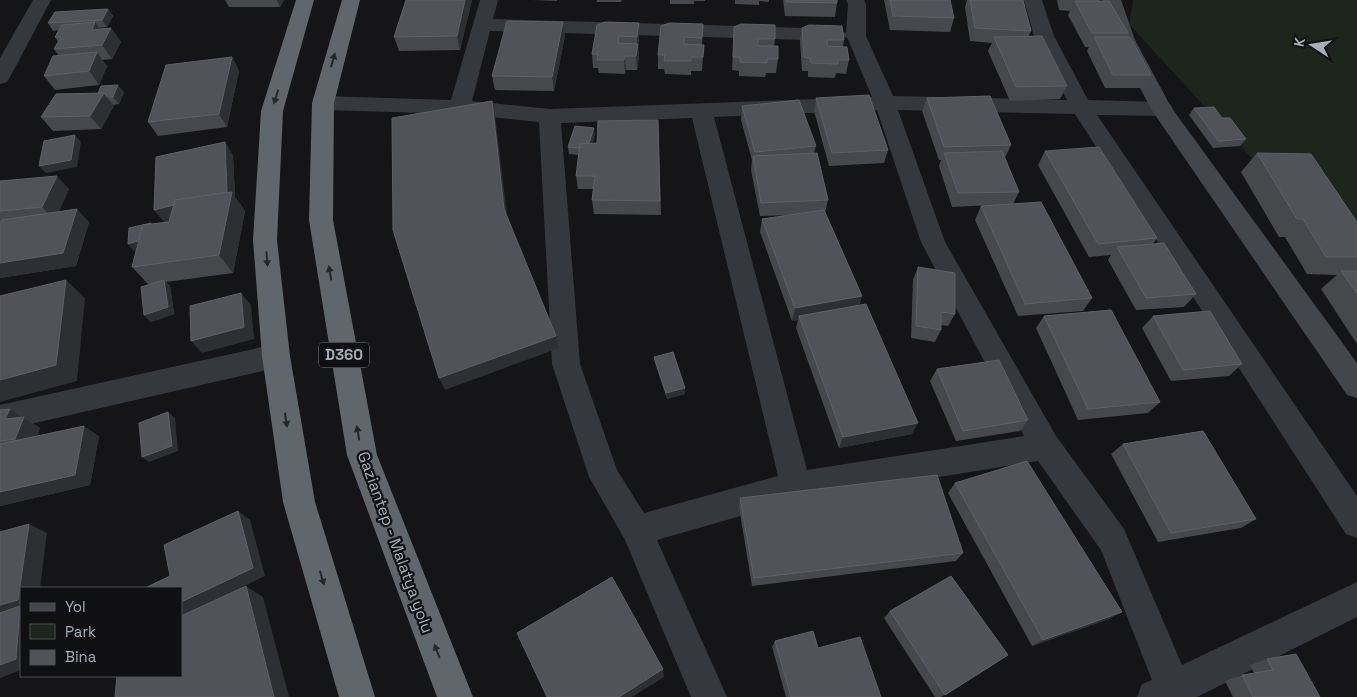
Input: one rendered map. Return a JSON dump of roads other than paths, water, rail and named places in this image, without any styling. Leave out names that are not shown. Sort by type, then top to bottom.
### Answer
[{"type":"highway","points":[[305,0],[272,111],[265,240],[276,356],[299,502],[358,697]]},
{"type":"highway","name":"Gaziantep - Malatya yolu","points":[[351,0],[323,102],[321,220],[362,455],[455,697]]},
{"type":"street","points":[[0,78],[42,0]]},
{"type":"street","points":[[460,107],[489,0]]},
{"type":"street","points":[[855,0],[857,4],[856,36],[885,104],[933,242],[1045,446],[1113,540],[1169,694],[1357,599]]},
{"type":"street","points":[[1033,0],[1044,36],[1081,107],[1357,524]]},
{"type":"street","points":[[1112,0],[1125,40],[1162,109],[1357,386]]},
{"type":"street","points":[[482,25],[856,36]]},
{"type":"street","points":[[323,102],[460,107],[550,116],[885,104],[1162,109]]},
{"type":"street","points":[[701,110],[796,486]]},
{"type":"street","points":[[550,116],[566,364],[604,477],[637,530],[709,697]]},
{"type":"street","points":[[0,418],[276,356]]},
{"type":"street","points":[[637,530],[796,486],[1045,446]]}]
